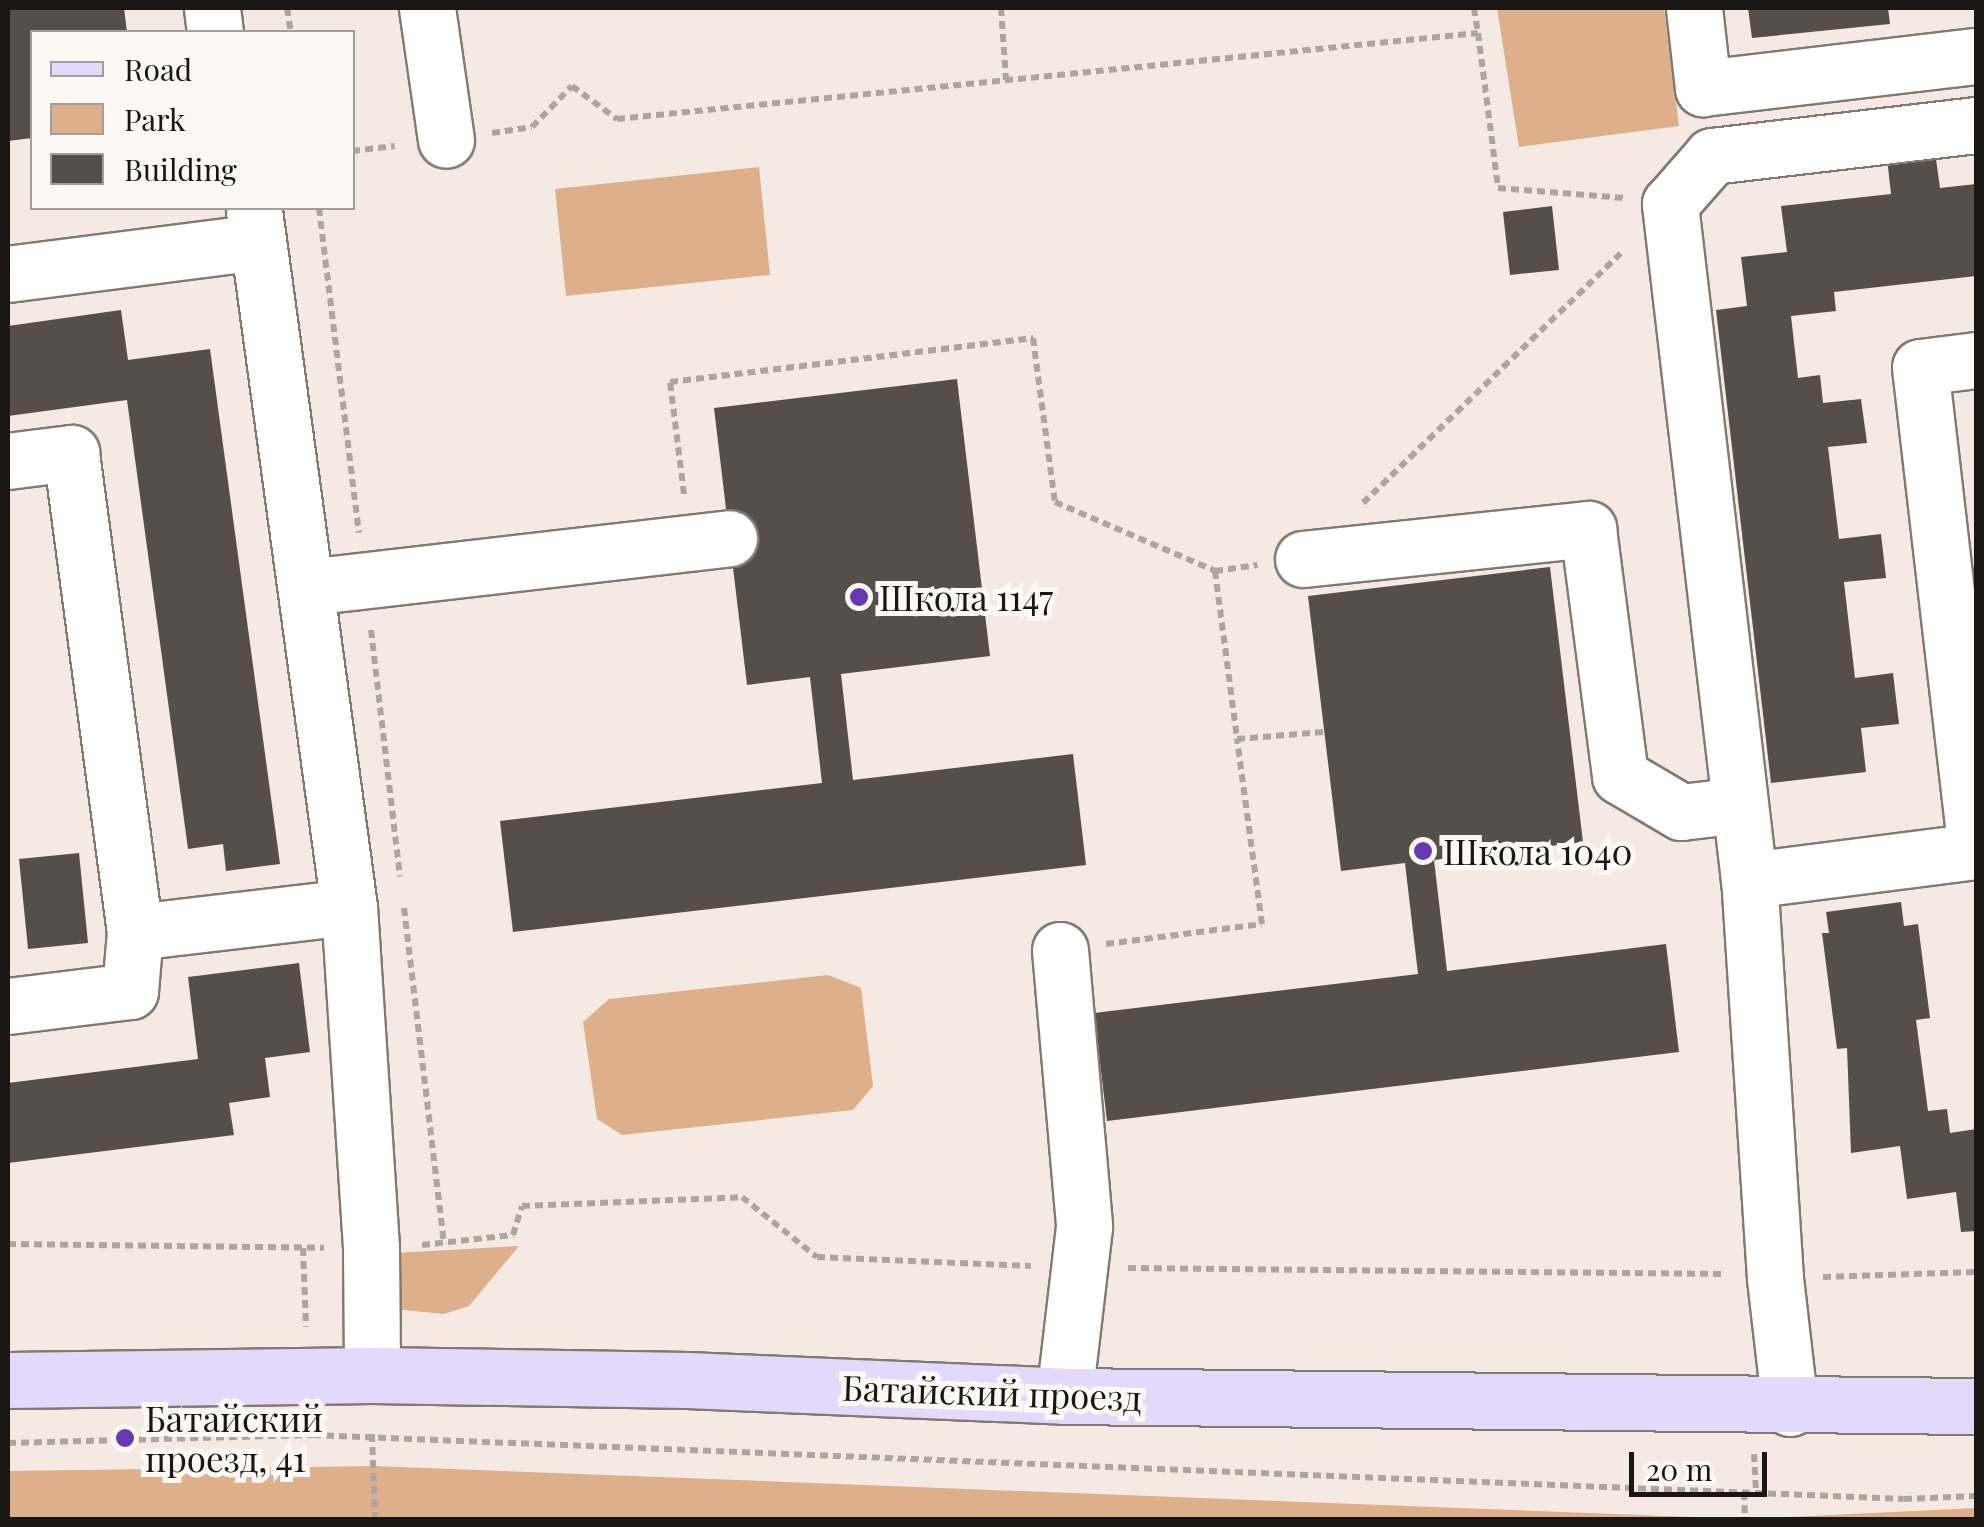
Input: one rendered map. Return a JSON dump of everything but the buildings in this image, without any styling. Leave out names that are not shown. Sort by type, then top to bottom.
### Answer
[{"type":"main road","name":"Батайский проезд","points":[[8,1380],[372,1375],[687,1380],[1064,1396],[1790,1408],[1976,1406]]},
{"type":"lane","points":[[427,8],[446,140]]},
{"type":"lane","points":[[1694,8],[1703,88],[1976,56]]},
{"type":"lane","points":[[1790,1408],[1774,1278],[1749,880],[1670,204],[1712,156],[1976,125]]},
{"type":"lane","points":[[8,274],[256,226],[349,907],[371,1248],[372,1375]]},
{"type":"lane","points":[[1749,880],[1976,851],[1920,367],[1976,360]]},
{"type":"lane","points":[[8,461],[70,453],[135,932],[130,991],[8,1006]]},
{"type":"lane","points":[[1303,559],[1588,529],[1620,776],[1682,812],[1740,805]]},
{"type":"lane","points":[[308,588],[710,540]]},
{"type":"lane","points":[[135,932],[349,907]]},
{"type":"lane","points":[[1060,950],[1084,1227],[1075,1268],[1064,1396]]},
{"type":"path","points":[[1001,8],[1006,80]]},
{"type":"path","points":[[1474,8],[1498,188],[1546,187],[1670,204]]},
{"type":"path","points":[[355,150],[532,127],[572,86],[617,120],[1478,32]]},
{"type":"path","points":[[1358,506],[1670,204]]},
{"type":"path","points":[[318,210],[444,1244]]},
{"type":"path","points":[[710,540],[670,382],[1032,338],[1055,502],[1215,572],[1303,559]]},
{"type":"path","points":[[1060,950],[1262,924],[1215,572]]},
{"type":"path","points":[[1237,739],[1324,732]]},
{"type":"path","points":[[8,1244],[371,1248],[444,1244],[513,1235],[522,1206],[742,1197],[817,1257],[1075,1268],[1774,1278],[1976,1272]]},
{"type":"path","points":[[303,1248],[314,1435]]},
{"type":"path","points":[[372,1434],[375,1520]]},
{"type":"path","points":[[8,1444],[372,1434],[1744,1492],[1976,1496]]},
{"type":"path","points":[[1744,1492],[1745,1520]]},
{"type":"green space","points":[[1497,8],[1664,8],[1679,126],[1519,147]]},
{"type":"green space","points":[[759,167],[770,275],[566,296],[555,189]]},
{"type":"green space","points":[[828,975],[861,988],[873,1086],[853,1110],[622,1135],[597,1119],[583,1022],[609,999]]},
{"type":"green space","points":[[519,1246],[469,1306],[444,1314],[394,1309],[378,1254]]},
{"type":"green space","points":[[373,1466],[1745,1519],[8,1519],[8,1471]]},
{"type":"green space","points":[[1976,1508],[1976,1519],[1745,1519]]},
{"type":"place","name":"Школа 1147","points":[[859,597]]},
{"type":"place","name":"Школа 1040","points":[[1423,851]]},
{"type":"place","name":"Батайский проезд, 41","points":[[125,1438]]}]
